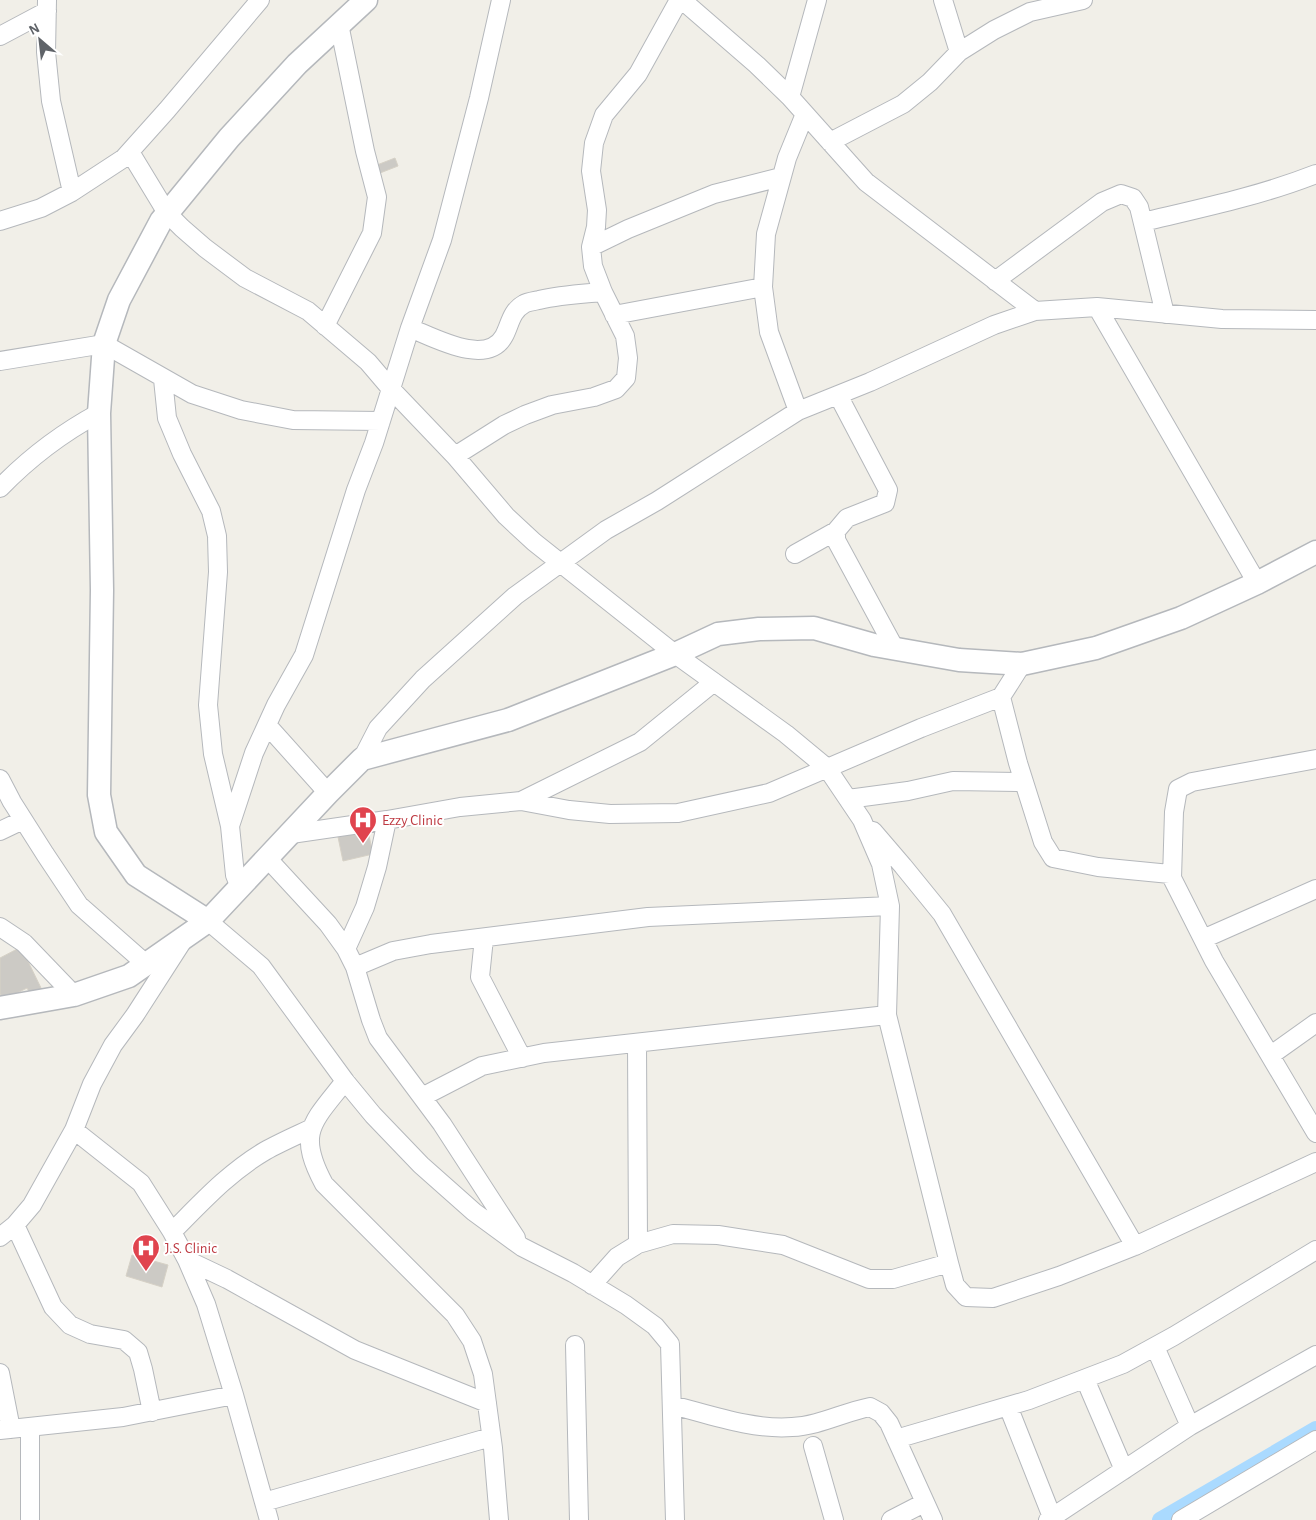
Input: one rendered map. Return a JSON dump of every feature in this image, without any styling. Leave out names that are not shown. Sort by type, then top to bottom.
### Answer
[{"type":"street","points":[[0,222],[41,208],[72,192],[124,158],[260,0]]},
{"type":"street","points":[[366,0],[297,64],[229,138],[167,213],[118,300],[104,344],[99,413],[102,590],[99,795],[106,832],[136,876],[208,921],[261,966],[345,1081],[373,1115],[421,1165],[474,1212],[522,1247],[626,1305],[655,1326],[670,1344],[675,1520]]},
{"type":"street","points":[[230,826],[254,753],[304,655],[356,490],[381,421],[410,328],[442,240],[479,98],[501,0]]},
{"type":"street","points":[[455,456],[504,425],[525,415],[552,406],[594,397],[616,389],[626,378],[628,358],[625,336],[603,292],[594,266],[591,247],[596,227],[597,210],[591,171],[594,143],[604,116],[638,74],[681,0],[757,65],[790,97],[866,182],[1035,311]]},
{"type":"street","points":[[790,97],[817,0]]},
{"type":"street","points":[[943,0],[959,52]]},
{"type":"street","points":[[830,142],[903,104],[930,82],[959,52],[994,30],[1047,4],[1083,0]]},
{"type":"street","points":[[47,5],[46,52],[52,101],[72,192]]},
{"type":"street","points":[[0,36],[47,5]]},
{"type":"street","points":[[325,326],[372,233],[377,197],[365,151],[339,24]]},
{"type":"street","points":[[798,411],[769,332],[763,287],[766,234],[781,177],[805,114]]},
{"type":"street","points":[[130,152],[167,213],[205,248],[245,278],[308,311],[368,362],[455,456],[506,516],[534,542],[676,654],[786,734],[827,768],[862,820],[904,866],[942,914],[1134,1246]]},
{"type":"street","points":[[1143,222],[1235,201],[1283,187],[1316,174]]},
{"type":"street","points":[[591,247],[628,229],[714,194],[781,177]]},
{"type":"street","points":[[995,281],[1102,202],[1121,194],[1133,198],[1139,207],[1165,314]]},
{"type":"street","points":[[614,315],[763,287]]},
{"type":"street","points":[[410,328],[449,344],[477,351],[490,350],[498,345],[505,334],[510,318],[524,304],[561,295],[603,292]]},
{"type":"street","points":[[1097,307],[1257,583]]},
{"type":"street","points":[[0,1008],[74,995],[129,976],[208,921],[362,759],[378,728],[423,679],[515,596],[606,530],[657,501],[798,411],[994,325],[1035,311],[1097,307],[1222,319],[1316,320]]},
{"type":"street","points":[[0,361],[104,344],[192,394],[241,410],[293,420],[381,421]]},
{"type":"street","points":[[163,379],[168,418],[182,454],[211,512],[217,536],[218,572],[208,705],[213,754],[230,826],[235,875],[240,888]]},
{"type":"street","points":[[795,554],[836,531],[847,518],[885,503],[888,490],[838,395]]},
{"type":"street","points":[[0,488],[22,466],[54,441],[99,413]]},
{"type":"street","points":[[836,531],[836,540],[895,649]]},
{"type":"street","points":[[362,759],[508,720],[676,654],[718,634],[759,629],[814,628],[874,645],[958,660],[1022,664],[1096,648],[1181,618],[1257,583],[1316,552]]},
{"type":"street","points":[[291,834],[387,820],[460,806],[521,802],[569,810],[610,814],[678,813],[768,793],[1001,697],[1022,664]]},
{"type":"street","points":[[521,802],[640,742],[714,682]]},
{"type":"street","points":[[1001,697],[1024,782],[1043,842],[1052,858],[1098,867],[1170,874],[1214,961],[1316,1134]]},
{"type":"street","points":[[267,725],[328,793]]},
{"type":"street","points":[[1172,878],[1174,812],[1178,789],[1192,782],[1316,759]]},
{"type":"street","points":[[0,779],[23,820],[79,905],[146,964]]},
{"type":"street","points":[[848,799],[908,792],[953,781],[1024,782]]},
{"type":"street","points":[[0,831],[23,820]]},
{"type":"street","points":[[346,949],[365,907],[377,867],[387,820]]},
{"type":"street","points":[[862,820],[881,864],[890,906],[887,1015],[955,1285],[966,1297],[993,1298],[1059,1276],[1134,1246],[1316,1162]]},
{"type":"street","points":[[268,859],[328,924],[346,949],[355,967],[378,1038],[442,1124],[522,1247]]},
{"type":"street","points":[[1203,939],[1316,889]]},
{"type":"street","points":[[355,967],[393,951],[648,917],[890,906]]},
{"type":"street","points":[[0,928],[24,942],[74,995]]},
{"type":"street","points":[[0,1237],[15,1225],[32,1205],[74,1130],[92,1084],[112,1046],[135,1015],[185,937]]},
{"type":"street","points":[[484,938],[480,977],[522,1058]]},
{"type":"street","points":[[422,1097],[482,1066],[544,1053],[887,1015]]},
{"type":"street","points":[[1270,1055],[1316,1023]]},
{"type":"street","points":[[637,1043],[638,1244]]},
{"type":"street","points":[[172,1232],[237,1170],[265,1151],[310,1129],[345,1081]]},
{"type":"street","points":[[310,1129],[310,1148],[314,1165],[324,1184],[455,1315],[472,1341],[483,1374],[500,1520]]},
{"type":"street","points":[[74,1130],[140,1183],[172,1232],[187,1260],[206,1304],[269,1520]]},
{"type":"street","points":[[15,1225],[53,1308],[70,1325],[90,1334],[124,1340],[138,1352],[152,1412]]},
{"type":"street","points":[[592,1285],[617,1257],[638,1244],[673,1234],[728,1236],[783,1245],[869,1279],[893,1279],[949,1263]]},
{"type":"street","points":[[896,1439],[1029,1400],[1123,1364],[1155,1347],[1316,1250]]},
{"type":"street","points":[[187,1260],[234,1282],[355,1350],[487,1403]]},
{"type":"street","points":[[575,1346],[579,1520]]},
{"type":"street","points":[[1155,1347],[1190,1426]]},
{"type":"street","points":[[1008,1406],[1050,1519],[1190,1426],[1316,1355]]},
{"type":"street","points":[[0,1373],[5,1430],[123,1418],[234,1395]]},
{"type":"street","points":[[1085,1379],[1124,1470]]},
{"type":"street","points":[[672,1405],[757,1426],[792,1427],[817,1423],[870,1407],[881,1413],[888,1423],[933,1520]]},
{"type":"street","points":[[30,1428],[30,1520]]},
{"type":"street","points":[[264,1502],[491,1437]]},
{"type":"street","points":[[1181,1520],[1316,1440]]},
{"type":"street","points":[[813,1446],[834,1520]]},
{"type":"street","points":[[891,1520],[924,1503]]},
{"type":"building","points":[[395,158],[398,166],[380,173],[377,165]]},
{"type":"building","points":[[368,831],[373,854],[343,861],[338,837]]},
{"type":"building","points":[[21,947],[42,990],[31,995],[27,988],[3,1000],[0,994],[0,958]]},
{"type":"building","points":[[132,1255],[168,1265],[162,1287],[126,1276]]},
{"type":"waterway","points":[[1160,1520],[1316,1429]]},
{"type":"place","name":"Ezzy Clinic","points":[[363,844]]},
{"type":"place","name":"J.S. Clinic","points":[[146,1272]]}]
